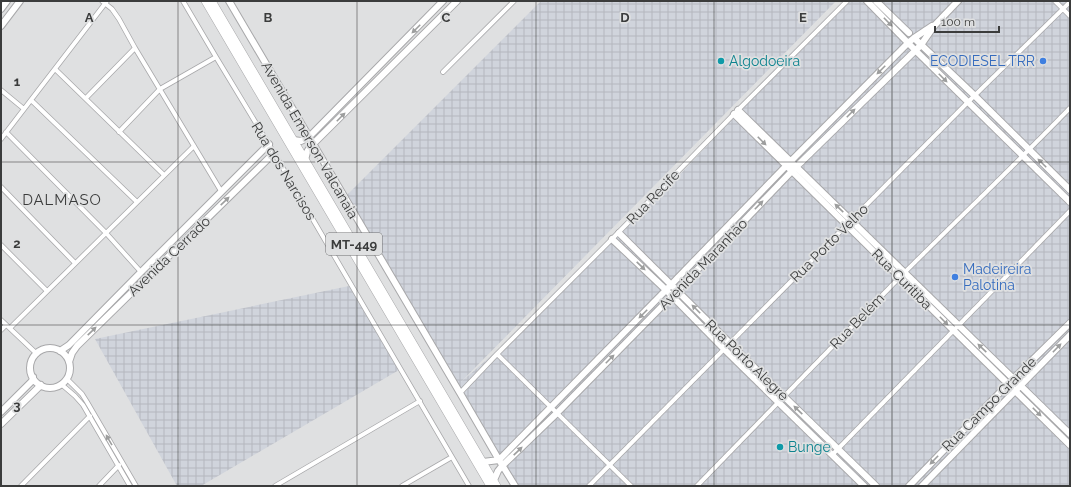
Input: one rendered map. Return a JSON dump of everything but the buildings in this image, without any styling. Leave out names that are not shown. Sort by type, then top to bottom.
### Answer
[{"type":"main road","name":"MT-449","points":[[205,1],[494,484]]},
{"type":"main road","name":"MT-449","points":[[212,1],[483,462],[494,484]]},
{"type":"street","points":[[1,9],[7,1]]},
{"type":"street","points":[[1,26],[20,1]]},
{"type":"street","name":"Rua dos Narcisos","points":[[183,1],[269,144],[469,486]]},
{"type":"street","name":"Avenida Emerson Valcanaia","points":[[229,1],[500,463],[515,486]]},
{"type":"street","points":[[293,140],[301,141],[309,137],[443,1]]},
{"type":"street","points":[[305,160],[307,152],[313,144],[456,1]]},
{"type":"street","points":[[443,72],[514,1]]},
{"type":"street","name":"Rua Recife","points":[[460,393],[847,1]]},
{"type":"street","points":[[867,1],[1070,202]]},
{"type":"street","points":[[876,1],[1070,190]]},
{"type":"street","points":[[934,26],[958,1]]},
{"type":"street","points":[[1055,1],[1070,16]]},
{"type":"street","points":[[1,139],[105,2],[120,19],[160,90],[221,191]]},
{"type":"street","name":"Rua Porto Velho","points":[[589,486],[968,102],[1070,2]]},
{"type":"street","name":"Avenida Maranhão","points":[[494,484],[500,463],[551,407],[908,43],[911,35],[934,26]]},
{"type":"street","name":"Avenida Maranhão","points":[[500,463],[557,413],[795,169],[921,45],[934,26]]},
{"type":"street","points":[[86,98],[136,48]]},
{"type":"street","points":[[119,132],[160,90],[216,57]]},
{"type":"street","points":[[55,69],[164,175]]},
{"type":"street","points":[[1,90],[24,109]]},
{"type":"street","points":[[31,100],[136,202]]},
{"type":"street","name":"Rua Belém","points":[[698,486],[900,278],[1070,108]]},
{"type":"street","name":"Rua Curitiba","points":[[736,112],[795,169],[847,225],[900,278],[1070,445]]},
{"type":"street","points":[[6,132],[106,233],[141,272]]},
{"type":"street","name":"Avenida Cerrado","points":[[60,351],[69,345],[269,144]]},
{"type":"street","points":[[1,330],[8,327],[47,291],[194,146]]},
{"type":"street","name":"Avenida Cerrado","points":[[69,362],[72,353],[77,346],[274,153]]},
{"type":"street","name":"Rua Curitiba","points":[[795,169],[852,220],[1070,434]]},
{"type":"street","points":[[1,187],[75,263]]},
{"type":"street","points":[[833,454],[1070,211]]},
{"type":"street","name":"Rua Pôrto Alegre","points":[[619,233],[876,486]]},
{"type":"street","name":"Rua Pôrto Alegre","points":[[612,239],[666,290],[864,486]]},
{"type":"street","points":[[1,245],[47,291]]},
{"type":"street","points":[[1,320],[37,354]]},
{"type":"street","name":"Rua Campo Grande","points":[[909,486],[1008,384],[1070,323]]},
{"type":"street","name":"Rua Campo Grande","points":[[922,486],[1070,335]]},
{"type":"street","points":[[53,348],[60,351],[66,356],[69,362],[70,372],[67,379],[61,384],[51,387],[41,385],[33,377],[31,363],[37,354],[46,349],[53,348]]},
{"type":"street","points":[[497,354],[631,486]]},
{"type":"street","points":[[994,371],[1000,365]]},
{"type":"street","points":[[757,381],[762,375]]},
{"type":"street","points":[[1,412],[32,381],[33,377]]},
{"type":"street","points":[[67,379],[82,394],[136,486]]},
{"type":"street","points":[[61,384],[79,401],[90,417],[130,486]]},
{"type":"street","points":[[1,424],[41,385]]},
{"type":"street","points":[[275,486],[420,401]]},
{"type":"street","points":[[21,486],[94,413]]},
{"type":"street","points":[[810,432],[816,427]]},
{"type":"street","points":[[402,486],[452,457]]},
{"type":"street","points":[[99,486],[122,462]]},
{"type":"street","points":[[483,462],[500,463]]},
{"type":"street","points":[[850,472],[857,466]]},
{"type":"street","points":[[864,486],[870,480]]},
{"type":"shaded area","points":[[541,1],[836,1],[461,382],[499,349],[672,183],[735,116],[850,1],[1070,1],[1070,486],[517,486],[345,197]]},
{"type":"shaded area","points":[[349,286],[399,370],[201,486],[177,486],[95,339]]},
{"type":"place","name":"Algodoeira","points":[[721,61]]},
{"type":"place","name":"ECODIESEL TRR","points":[[1043,61]]},
{"type":"place","name":"Madeireira Palotina","points":[[955,277]]},
{"type":"place","name":"Bunge","points":[[780,447]]},
{"type":"district","name":"DALMASO","points":[[62,200]]}]
